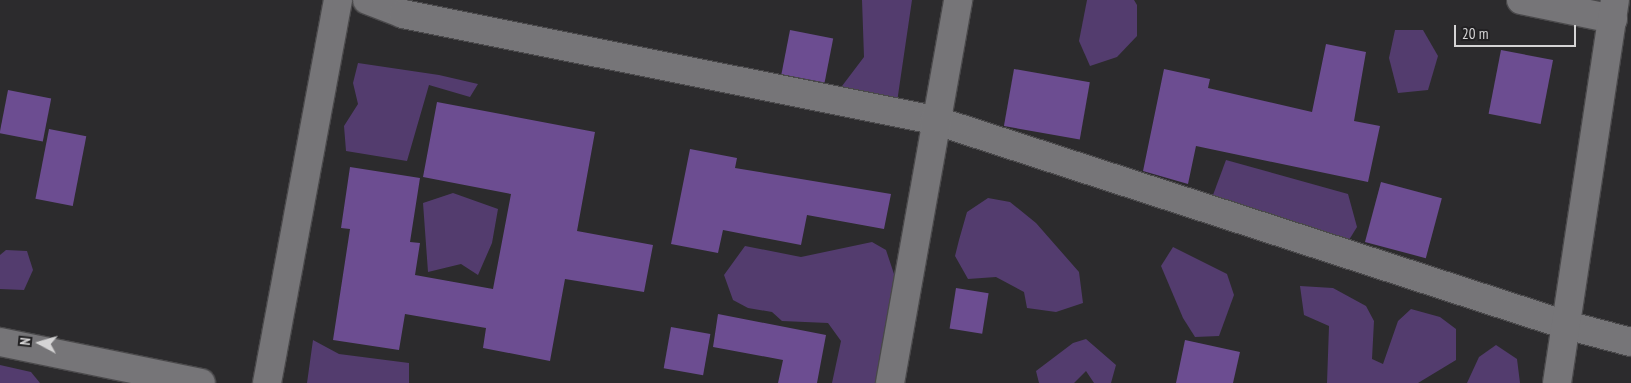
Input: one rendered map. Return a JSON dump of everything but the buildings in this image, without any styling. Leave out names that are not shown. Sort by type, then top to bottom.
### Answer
[{"type":"street","points":[[267,383],[338,0]]},
{"type":"street","points":[[367,0],[403,14],[934,120],[1566,325],[1631,342]]},
{"type":"street","points":[[890,383],[934,120],[958,0]]},
{"type":"street","points":[[1520,0],[1614,10],[1557,383]]},
{"type":"street","points":[[0,342],[200,383]]},
{"type":"shaded area","points":[[862,0],[912,0],[896,109],[873,122],[839,90],[864,57]]},
{"type":"shaded area","points":[[1087,0],[1134,0],[1137,5],[1137,36],[1117,57],[1090,66],[1079,41]]},
{"type":"shaded area","points":[[1395,30],[1423,30],[1438,56],[1428,90],[1398,93],[1389,58]]},
{"type":"shaded area","points":[[358,63],[439,75],[478,84],[470,97],[429,85],[407,161],[346,151],[344,126],[358,104],[353,83]]},
{"type":"shaded area","points":[[1226,160],[1348,194],[1357,227],[1344,248],[1215,216],[1213,195]]},
{"type":"shaded area","points":[[453,193],[498,209],[492,243],[478,275],[461,264],[428,272],[423,203]]},
{"type":"shaded area","points":[[988,198],[1010,202],[1036,223],[1079,272],[1083,303],[1056,312],[1027,308],[1024,292],[996,277],[968,279],[955,256],[967,212]]},
{"type":"shaded area","points":[[872,242],[886,250],[897,283],[887,383],[832,383],[841,341],[828,323],[782,321],[772,312],[748,308],[733,300],[724,275],[745,246],[801,257]]},
{"type":"shaded area","points":[[1173,247],[1227,274],[1234,295],[1219,336],[1195,337],[1183,318],[1161,266]]},
{"type":"shaded area","points":[[6,250],[27,251],[33,270],[24,290],[0,289],[0,255]]},
{"type":"shaded area","points":[[1300,286],[1333,288],[1366,306],[1374,321],[1372,359],[1383,364],[1398,321],[1411,309],[1440,317],[1456,329],[1456,360],[1418,383],[1327,383],[1329,326],[1304,315]]},
{"type":"shaded area","points":[[1086,339],[1116,365],[1111,383],[1094,383],[1086,371],[1074,383],[1039,383],[1036,371],[1073,343]]},
{"type":"shaded area","points":[[313,340],[339,354],[409,363],[409,383],[307,383]]},
{"type":"shaded area","points":[[1496,345],[1517,359],[1520,383],[1467,383],[1479,357]]},
{"type":"shaded area","points":[[0,365],[31,372],[40,383],[0,383]]}]
